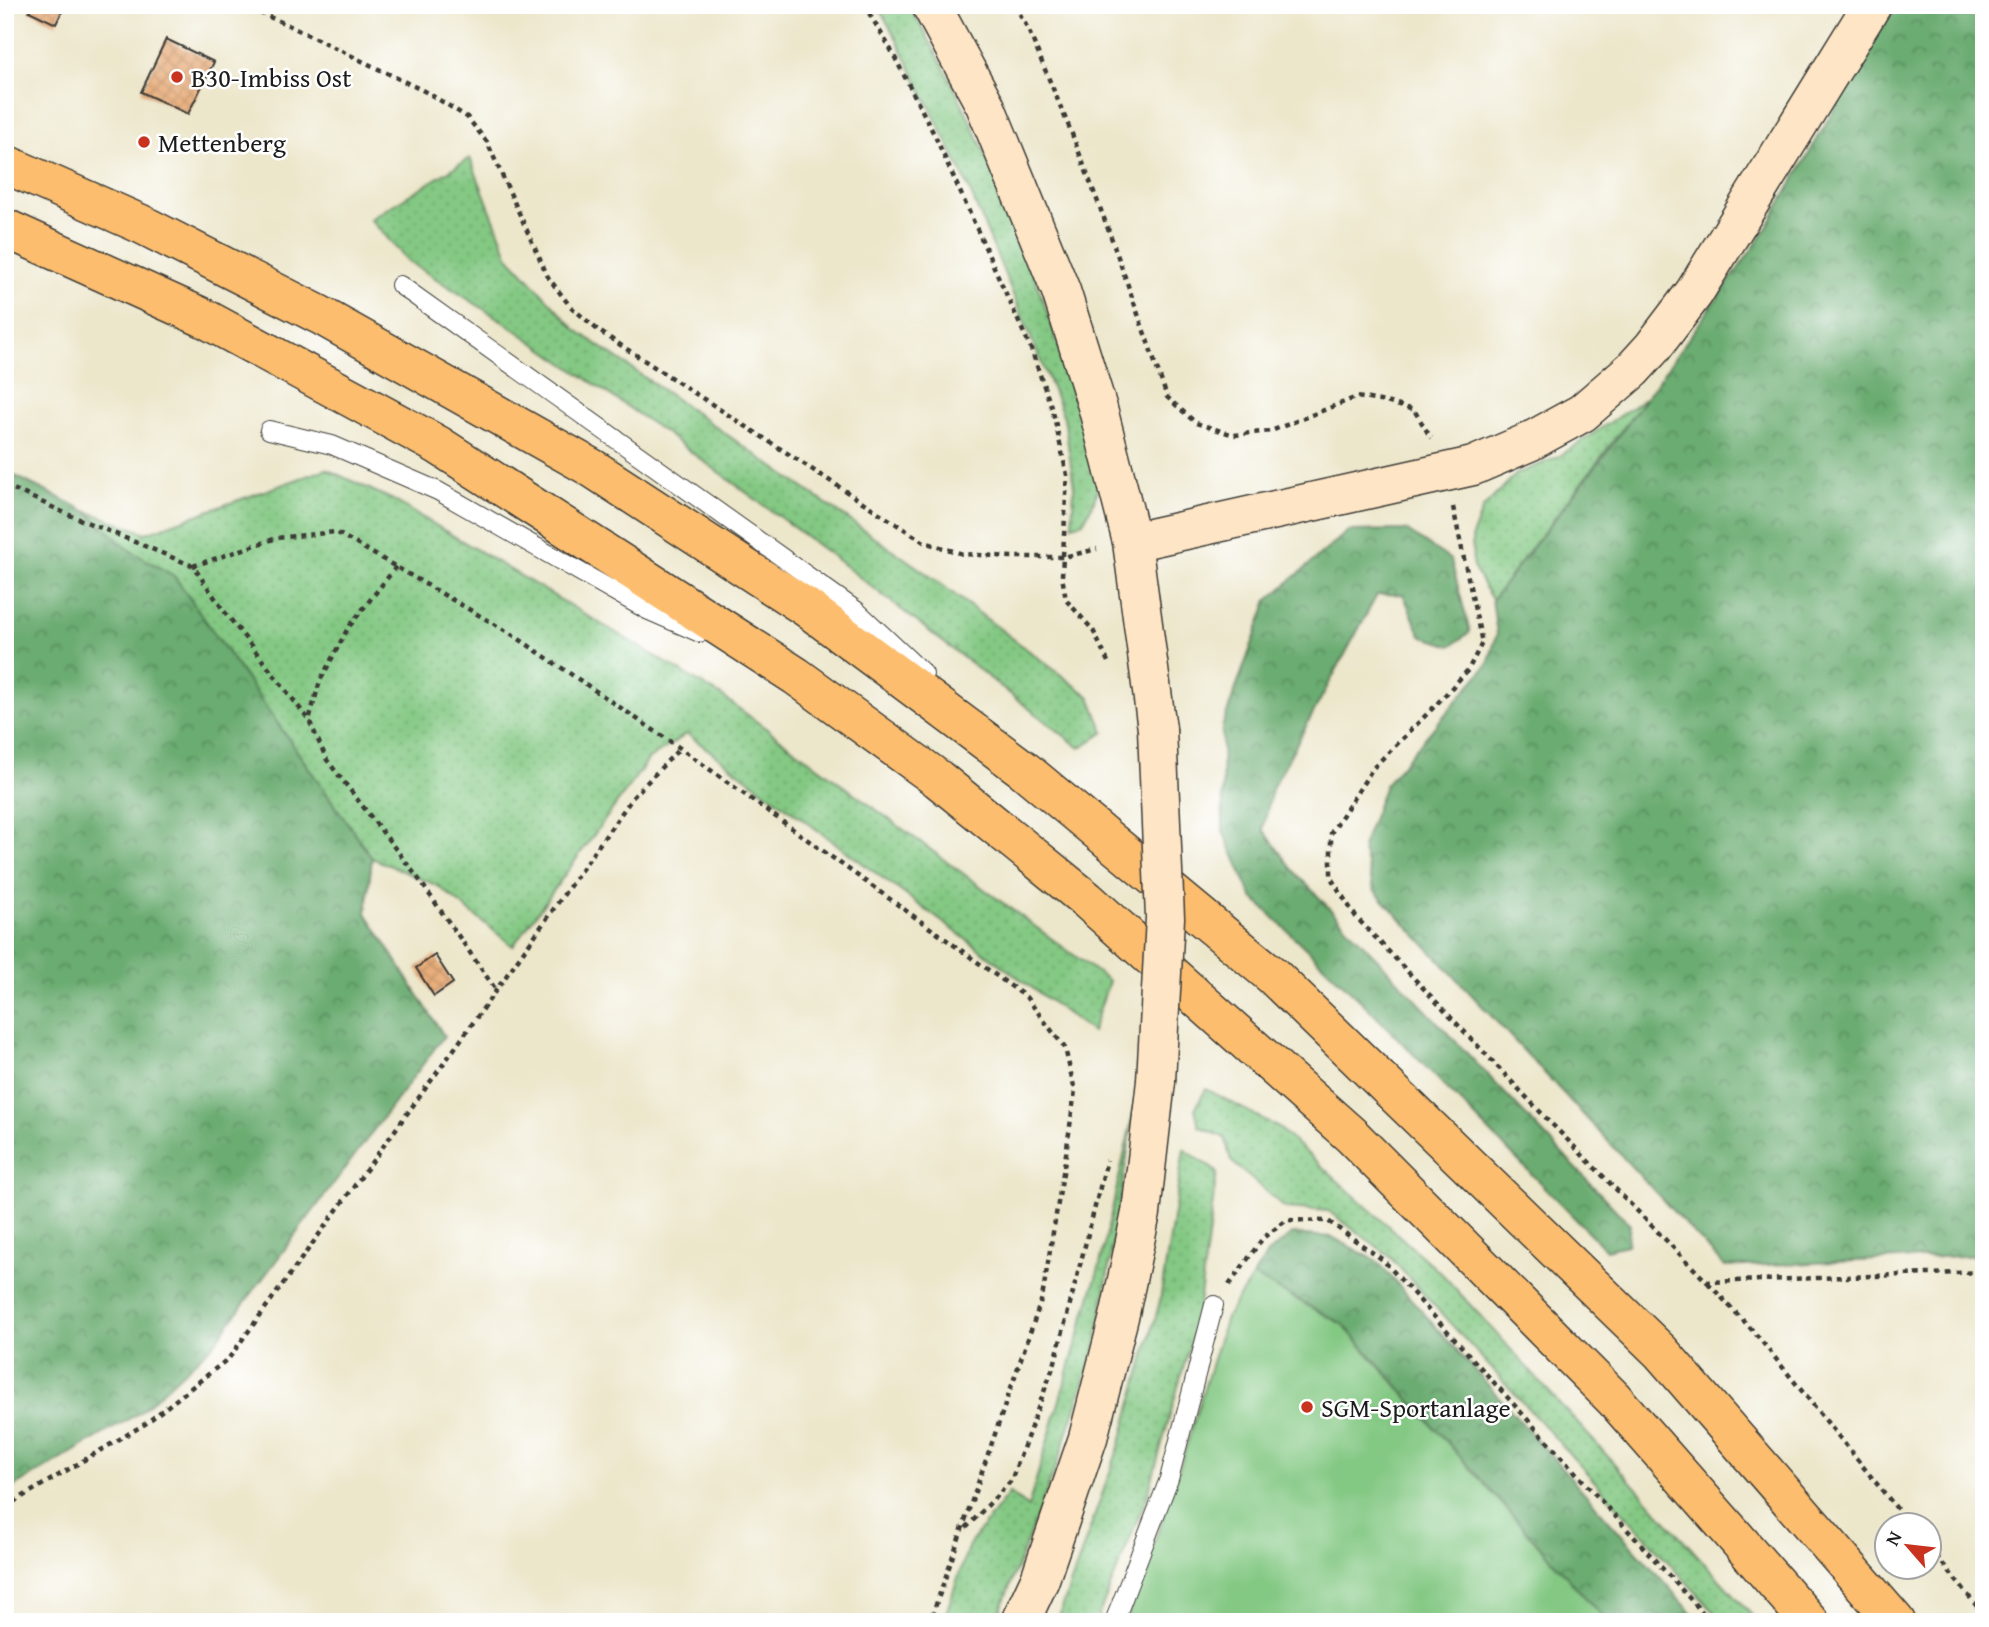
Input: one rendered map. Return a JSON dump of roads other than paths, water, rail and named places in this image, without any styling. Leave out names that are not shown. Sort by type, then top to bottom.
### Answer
[{"type":"highway","points":[[5,164],[141,224],[320,315],[592,468],[807,608],[1023,769],[1273,976],[1651,1342],[1896,1622]]},
{"type":"highway","points":[[5,228],[204,318],[438,445],[796,676],[938,779],[1087,900],[1352,1136],[1615,1399],[1810,1622]]},
{"type":"main road","points":[[931,5],[985,105],[1061,291],[1098,409],[1132,542],[1157,729],[1165,918],[1156,1081],[1141,1213],[1120,1313],[1087,1438],[1040,1579],[1020,1622]]},
{"type":"main road","points":[[1132,542],[1473,466],[1582,413],[1633,369],[1694,293],[1872,5]]},
{"type":"lane","points":[[400,285],[857,611],[1023,769]]},
{"type":"lane","points":[[269,429],[332,445],[438,491],[647,610],[796,676]]},
{"type":"lane","points":[[1114,1622],[1170,1479],[1214,1305]]},
{"type":"place","name":"B30-Imbiss Ost","points":[[177,77]]},
{"type":"place","name":"Mettenberg","points":[[144,142]]},
{"type":"place","name":"SGM-Sportanlage","points":[[1307,1407]]}]
